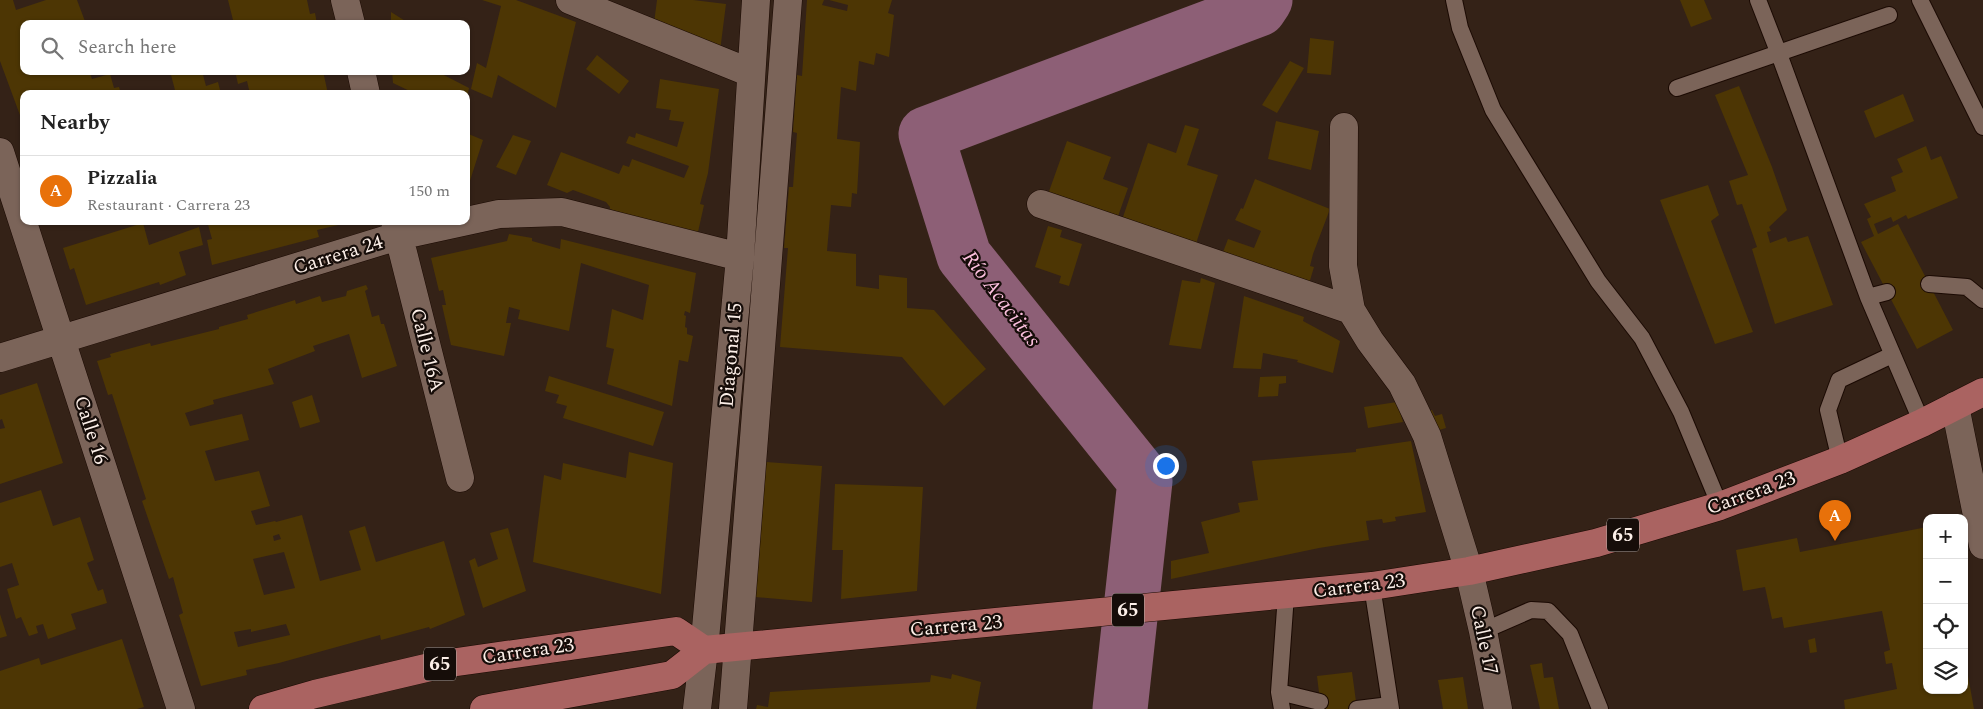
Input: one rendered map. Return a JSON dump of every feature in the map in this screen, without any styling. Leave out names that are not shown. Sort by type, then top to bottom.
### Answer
[{"type":"main road","name":"Carrera 23","points":[[262,709],[315,694],[443,664],[676,631],[704,650],[1372,586],[1469,571],[1596,544],[1720,506],[1840,460],[1922,423],[1983,392]]},
{"type":"main road","points":[[484,709],[672,675],[704,650]]},
{"type":"street","points":[[345,0],[349,20]]},
{"type":"street","points":[[570,0],[751,73]]},
{"type":"street","name":"Diagonal 15","points":[[696,709],[704,650],[740,257],[756,0]]},
{"type":"street","name":"Diagonal 15","points":[[733,709],[788,0]]},
{"type":"street","points":[[362,75],[365,90]]},
{"type":"street","points":[[1041,204],[1351,310],[1343,266],[1344,127]]},
{"type":"street","name":"Calle 16","points":[[0,152],[20,212]]},
{"type":"street","name":"Carrera 24","points":[[470,218],[500,214],[562,212],[740,257]]},
{"type":"street","name":"Calle 16","points":[[24,225],[181,709]]},
{"type":"street","name":"Carrera 24","points":[[0,358],[397,229],[424,225]]},
{"type":"street","name":"Calle 16A","points":[[397,229],[460,478]]},
{"type":"street","name":"Calle 17","points":[[1351,310],[1370,341],[1402,384],[1427,436],[1469,571],[1484,631],[1498,709]]},
{"type":"street","points":[[1955,406],[1983,546]]},
{"type":"lane","points":[[1454,0],[1460,28],[1493,110],[1598,281],[1642,338],[1681,412],[1720,506]]},
{"type":"lane","points":[[1758,0],[1868,297],[1922,423]]},
{"type":"lane","points":[[1920,0],[1975,95],[1983,127]]},
{"type":"lane","points":[[1677,88],[1889,15]]},
{"type":"lane","points":[[1929,284],[1967,287],[1983,300]]},
{"type":"lane","points":[[1868,297],[1887,292]]},
{"type":"lane","points":[[1840,460],[1828,410],[1839,380],[1892,355]]},
{"type":"lane","points":[[1357,709],[1391,707],[1372,586]]},
{"type":"lane","points":[[1279,595],[1279,692],[1282,709]]},
{"type":"lane","points":[[1484,631],[1531,610],[1548,611],[1570,634],[1600,709]]},
{"type":"lane","points":[[1279,692],[1320,702]]},
{"type":"building","points":[[0,0],[13,0],[16,10],[46,0],[77,0],[84,20],[20,20],[20,75],[90,75],[92,79],[110,75],[114,88],[119,87],[120,90],[20,90],[20,115],[0,61]]},
{"type":"building","points":[[228,0],[307,0],[310,14],[315,13],[316,20],[233,20]]},
{"type":"building","points":[[482,0],[516,0],[576,22],[556,108],[498,75],[492,98],[471,89],[477,63],[486,68],[501,6]]},
{"type":"building","points":[[657,0],[693,0],[726,4],[720,51],[654,23]]},
{"type":"building","points":[[807,0],[824,0],[822,5],[847,11],[848,5],[829,0],[892,0],[888,13],[894,15],[889,57],[876,53],[874,65],[859,61],[856,91],[841,87],[837,139],[860,142],[857,194],[852,193],[851,207],[831,205],[827,251],[856,254],[856,286],[879,289],[879,275],[907,278],[907,308],[934,310],[986,369],[944,406],[902,357],[780,347],[788,248],[784,248],[789,187],[793,187],[797,133],[793,132],[797,75],[802,76]]},
{"type":"building","points":[[1680,0],[1704,0],[1712,19],[1691,27]]},
{"type":"building","points":[[391,12],[404,20],[391,20]]},
{"type":"building","points":[[1310,38],[1334,41],[1331,75],[1307,73]]},
{"type":"building","points":[[597,55],[629,81],[619,94],[586,69]]},
{"type":"building","points":[[1290,61],[1304,68],[1277,113],[1262,105]]},
{"type":"building","points":[[171,75],[203,75],[206,86],[218,82],[220,90],[175,90]]},
{"type":"building","points":[[236,75],[324,75],[327,90],[249,90],[247,81],[238,84]]},
{"type":"building","points":[[392,75],[444,75],[469,88],[469,90],[408,90],[393,83]]},
{"type":"building","points":[[660,79],[719,89],[708,173],[700,204],[704,205],[696,241],[610,209],[606,202],[573,190],[567,193],[547,185],[561,152],[619,174],[623,165],[629,167],[632,159],[684,178],[689,166],[626,143],[629,136],[635,138],[636,133],[677,147],[684,122],[669,120],[671,110],[656,108]]},
{"type":"building","points":[[1739,86],[1772,167],[1787,210],[1769,227],[1771,231],[1767,232],[1770,243],[1786,237],[1788,242],[1808,236],[1833,305],[1775,324],[1752,249],[1757,247],[1742,204],[1737,205],[1729,181],[1748,175],[1715,95]]},
{"type":"building","points":[[1903,94],[1914,121],[1875,138],[1864,111]]},
{"type":"building","points":[[1276,121],[1319,131],[1311,170],[1268,159]]},
{"type":"building","points":[[1185,125],[1199,129],[1187,165],[1218,175],[1194,250],[1121,223],[1148,143],[1176,153]]},
{"type":"building","points":[[470,135],[483,140],[470,181]]},
{"type":"building","points":[[513,135],[531,141],[516,175],[496,167]]},
{"type":"building","points":[[1067,141],[1111,157],[1103,179],[1128,188],[1116,222],[1047,197]]},
{"type":"building","points":[[1926,146],[1931,160],[1941,156],[1958,198],[1908,219],[1906,215],[1893,222],[1891,217],[1874,224],[1878,234],[1898,224],[1953,330],[1917,349],[1861,242],[1874,236],[1867,219],[1871,217],[1864,204],[1896,191],[1891,177],[1903,172],[1897,159]]},
{"type":"building","points":[[1255,179],[1330,209],[1313,254],[1310,266],[1314,267],[1308,287],[1220,260],[1228,239],[1254,248],[1261,231],[1235,220],[1241,208],[1243,209]]},
{"type":"building","points":[[1708,185],[1719,215],[1711,221],[1753,332],[1715,344],[1660,200]]},
{"type":"building","points":[[137,225],[144,225],[149,245],[199,227],[203,245],[179,252],[186,275],[160,285],[159,282],[86,305],[74,268],[70,270],[63,248]]},
{"type":"building","points":[[208,225],[338,225],[317,230],[319,237],[212,265],[207,240],[212,239]]},
{"type":"building","points":[[1048,226],[1062,230],[1060,237],[1082,244],[1069,286],[1059,283],[1061,276],[1035,267]]},
{"type":"building","points":[[509,234],[532,238],[532,241],[560,249],[561,239],[696,273],[690,313],[685,311],[684,315],[686,316],[685,327],[687,328],[687,334],[693,336],[688,362],[679,360],[672,406],[607,384],[614,349],[606,347],[612,309],[643,320],[649,285],[581,263],[569,331],[518,319],[520,310],[509,307],[506,323],[511,323],[504,356],[451,345],[442,305],[446,305],[443,290],[439,291],[431,258],[507,241]]},
{"type":"building","points":[[1201,278],[1215,283],[1201,349],[1169,345],[1182,280],[1200,283]]},
{"type":"building","points":[[366,285],[368,289],[365,291],[372,317],[379,315],[381,324],[384,324],[397,366],[362,378],[349,334],[313,346],[315,351],[268,369],[274,384],[213,400],[214,404],[185,413],[190,426],[242,414],[249,440],[205,451],[215,481],[259,471],[270,506],[251,511],[256,525],[302,515],[320,581],[361,570],[349,531],[365,526],[376,562],[444,541],[465,615],[430,629],[429,627],[381,640],[380,635],[279,663],[246,670],[247,675],[201,686],[179,615],[183,613],[173,577],[169,579],[142,501],[146,499],[112,394],[108,395],[97,361],[111,357],[110,354],[150,343],[151,346],[219,329],[219,327],[248,319],[247,315],[295,300],[296,304],[320,296],[322,302],[346,296],[347,291]],"holes":[[[279,534],[281,539],[274,541],[273,536]],[[284,552],[295,588],[264,595],[253,559]],[[286,624],[290,635],[238,647],[234,632],[251,629],[251,632]]]},
{"type":"building","points":[[1244,296],[1304,317],[1303,321],[1340,341],[1333,373],[1297,362],[1298,360],[1263,353],[1261,369],[1233,368]]},
{"type":"building","points":[[549,376],[664,412],[653,446],[563,418],[567,406],[556,403],[559,395],[545,391]]},
{"type":"building","points":[[1286,376],[1286,383],[1279,384],[1278,396],[1258,397],[1260,377]]},
{"type":"building","points":[[37,383],[63,463],[0,484],[0,429],[5,428],[2,419],[0,420],[0,395]]},
{"type":"building","points":[[312,395],[320,422],[300,428],[292,402]]},
{"type":"building","points":[[1397,402],[1403,422],[1368,428],[1364,407]]},
{"type":"building","points":[[1432,410],[1435,416],[1442,414],[1446,428],[1432,432],[1426,412]]},
{"type":"building","points":[[1411,441],[1426,512],[1395,517],[1396,521],[1383,523],[1382,519],[1366,521],[1369,540],[1319,548],[1171,579],[1171,561],[1209,553],[1201,522],[1240,512],[1238,503],[1258,500],[1252,461],[1356,452],[1356,449]]},
{"type":"building","points":[[629,452],[673,463],[661,594],[533,562],[544,475],[561,480],[563,463],[626,478]]},
{"type":"building","points":[[766,462],[822,466],[812,602],[755,597]]},
{"type":"building","points":[[835,484],[923,487],[917,591],[841,599],[843,550],[832,550]]},
{"type":"building","points":[[41,490],[53,526],[80,517],[94,560],[87,563],[98,591],[103,589],[107,603],[71,614],[76,629],[48,639],[43,624],[36,626],[38,633],[29,636],[21,617],[16,619],[7,589],[19,585],[12,563],[0,567],[0,503]]},
{"type":"building","points":[[508,528],[526,591],[483,608],[469,561],[475,558],[478,567],[498,559],[490,533]]},
{"type":"building","points":[[1923,528],[1923,694],[1968,694],[1968,676],[1974,709],[1845,709],[1844,700],[1897,689],[1892,663],[1886,664],[1884,652],[1890,650],[1882,611],[1784,628],[1782,617],[1772,619],[1765,587],[1743,591],[1736,550],[1797,538],[1800,552]]},
{"type":"building","points":[[0,614],[7,636],[0,638]]},
{"type":"building","points":[[1815,638],[1817,652],[1810,653],[1808,640]]},
{"type":"building","points":[[122,639],[144,707],[137,709],[0,709],[0,671],[39,658],[41,665]]},
{"type":"building","points":[[1542,663],[1544,678],[1553,677],[1559,709],[1540,709],[1530,665]]},
{"type":"building","points":[[1352,672],[1357,709],[1321,709],[1317,676]]},
{"type":"building","points":[[952,674],[981,682],[976,709],[756,709],[757,705],[768,707],[770,692],[930,682],[931,675],[951,679]]},
{"type":"building","points":[[1463,677],[1468,709],[1443,709],[1438,680]]},
{"type":"waterway","name":"Río Acaciitas","points":[[1120,709],[1145,481],[964,256],[926,134],[1259,9],[1265,0]]},
{"type":"place","name":"Pizzalia","points":[[1835,541]]}]
